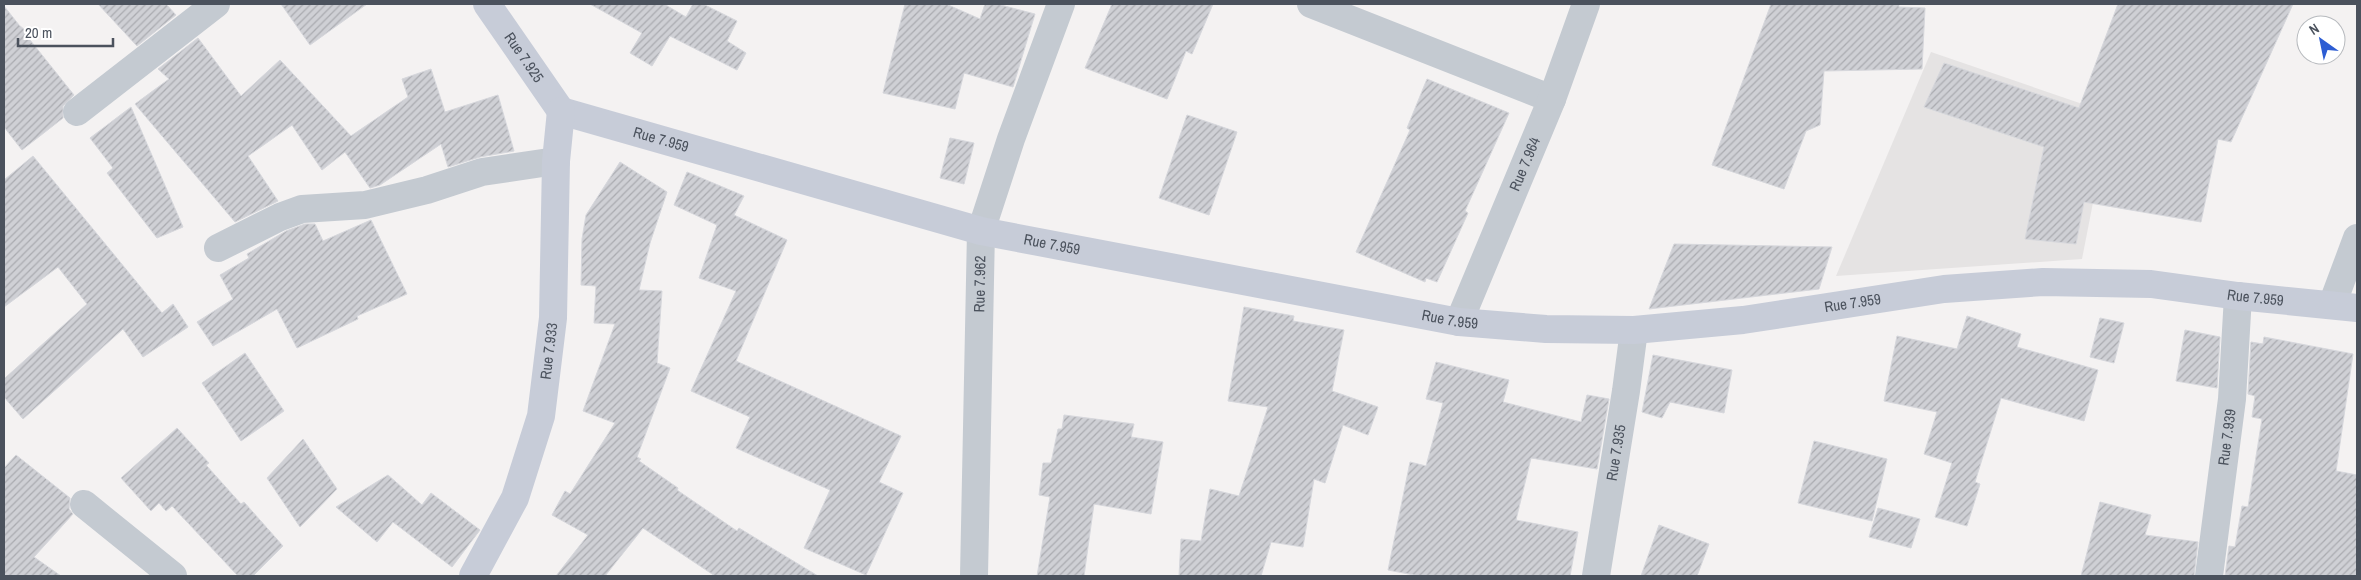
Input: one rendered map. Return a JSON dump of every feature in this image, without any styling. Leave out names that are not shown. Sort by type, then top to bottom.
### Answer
[{"type":"street","points":[[77,112],[216,4]]},
{"type":"street","name":"Rue 7.925","points":[[488,4],[561,111]]},
{"type":"street","name":"Rue 7.962","points":[[974,576],[981,230],[1011,139],[1061,4]]},
{"type":"street","points":[[1311,4],[1552,99]]},
{"type":"street","name":"Rue 7.964","points":[[1459,322],[1552,99],[1586,4]]},
{"type":"street","name":"Rue 7.933","points":[[474,576],[515,498],[541,416],[553,318],[556,161],[561,111]]},
{"type":"street","name":"Rue 7.959","points":[[561,111],[981,230],[1459,322],[1546,329],[1634,330],[1744,320],[1944,289],[2043,282],[2151,284],[2238,296],[2345,307]]},
{"type":"street","points":[[218,248],[280,217],[302,209],[365,205],[427,190],[482,172],[556,161]]},
{"type":"street","points":[[2345,307],[2357,238]]},
{"type":"street","name":"Rue 7.939","points":[[2209,576],[2232,399],[2238,296]]},
{"type":"street","name":"Rue 7.935","points":[[1596,576],[1634,330]]},
{"type":"street","points":[[84,504],[173,576]]},
{"type":"shaded area","points":[[1931,52],[2100,110],[2106,136],[2082,259],[1836,276]]},
{"type":"building","points":[[98,4],[166,4],[176,15],[137,46]]},
{"type":"building","points":[[281,4],[367,4],[310,45]]},
{"type":"building","points":[[590,4],[664,4],[686,17],[693,4],[703,4],[737,21],[727,41],[746,53],[737,70],[670,36],[652,66],[630,53],[642,33]]},
{"type":"building","points":[[905,4],[946,4],[980,19],[985,4],[997,4],[1035,14],[1013,87],[964,73],[955,109],[883,93]]},
{"type":"building","points":[[1112,4],[1213,4],[1192,54],[1186,51],[1167,99],[1085,68]]},
{"type":"building","points":[[1771,4],[1899,4],[1899,7],[1925,8],[1922,69],[1824,71],[1820,125],[1806,131],[1784,189],[1712,165]]},
{"type":"building","points":[[2118,4],[2293,4],[2231,142],[2218,139],[2201,222],[2084,202],[2076,244],[2025,239],[2044,147],[1924,107],[1944,63],[2079,108]]},
{"type":"building","points":[[4,6],[19,25],[33,37],[30,40],[74,95],[63,106],[63,118],[22,150],[4,127]]},
{"type":"building","points":[[198,38],[241,96],[280,60],[351,136],[408,97],[402,79],[431,69],[445,112],[498,95],[514,151],[480,157],[448,167],[441,144],[380,185],[370,188],[345,152],[322,170],[292,125],[248,156],[278,201],[235,222],[135,104],[169,79],[158,69]]},
{"type":"building","points":[[1427,79],[1509,113],[1465,211],[1468,213],[1437,282],[1426,278],[1425,282],[1356,252],[1410,130],[1407,128]]},
{"type":"building","points":[[131,107],[183,227],[157,238],[107,173],[113,168],[90,138]]},
{"type":"building","points":[[1187,115],[1237,132],[1209,215],[1159,198]]},
{"type":"building","points":[[950,138],[974,143],[964,184],[940,178]]},
{"type":"building","points":[[33,156],[162,313],[173,304],[188,327],[143,357],[123,329],[23,419],[4,397],[4,379],[87,304],[58,267],[4,307],[4,180]]},
{"type":"building","points":[[620,162],[667,192],[650,243],[639,290],[662,291],[657,363],[670,368],[637,457],[641,459],[639,461],[678,488],[677,490],[737,531],[739,528],[818,576],[715,576],[643,528],[605,576],[556,576],[588,535],[552,515],[565,491],[570,494],[615,423],[583,411],[615,324],[594,323],[596,286],[581,285],[582,239],[586,215]]},
{"type":"building","points":[[687,172],[744,196],[734,215],[787,240],[736,361],[901,436],[879,482],[903,493],[866,575],[804,548],[830,490],[736,448],[750,417],[691,391],[736,291],[699,278],[717,225],[674,205]]},
{"type":"building","points":[[371,220],[407,294],[357,316],[358,319],[297,348],[277,309],[213,346],[197,322],[233,299],[220,275],[249,258],[247,254],[286,231],[305,224],[315,224],[323,241]]},
{"type":"building","points":[[1674,244],[1832,247],[1819,289],[1649,309]]},
{"type":"building","points":[[1244,307],[1294,316],[1293,321],[1344,330],[1332,391],[1378,407],[1368,435],[1343,425],[1325,483],[1314,479],[1303,547],[1271,542],[1261,576],[1179,576],[1181,539],[1201,541],[1210,489],[1239,496],[1268,407],[1228,401]]},
{"type":"building","points":[[1967,316],[2021,334],[2017,347],[2098,370],[2084,421],[2001,398],[1975,482],[1980,484],[1967,526],[1935,517],[1952,463],[1924,454],[1937,412],[1884,401],[1897,336],[1957,349]]},
{"type":"building","points":[[2100,318],[2124,323],[2114,363],[2090,357]]},
{"type":"building","points":[[2185,330],[2220,337],[2217,388],[2176,381]]},
{"type":"building","points":[[2264,337],[2353,354],[2336,471],[2357,475],[2357,576],[2225,576],[2229,546],[2235,547],[2242,506],[2248,507],[2262,419],[2252,417],[2255,396],[2248,394],[2251,342],[2263,344]]},
{"type":"building","points":[[245,353],[284,411],[241,441],[202,383]]},
{"type":"building","points":[[1653,355],[1732,370],[1724,413],[1670,402],[1662,418],[1642,412]]},
{"type":"building","points":[[1436,362],[1509,380],[1503,402],[1581,422],[1587,395],[1609,399],[1597,469],[1531,458],[1516,520],[1578,532],[1570,576],[1419,576],[1388,570],[1410,462],[1426,466],[1443,403],[1426,399]]},
{"type":"building","points":[[1064,415],[1134,424],[1131,437],[1163,442],[1151,514],[1094,504],[1084,576],[1037,576],[1050,497],[1039,495],[1043,463],[1051,463],[1058,429],[1062,429]]},
{"type":"building","points":[[177,428],[209,463],[206,465],[241,504],[244,502],[283,546],[253,576],[238,576],[172,506],[166,511],[159,503],[151,511],[121,478]]},
{"type":"building","points":[[303,439],[337,489],[300,527],[267,478]]},
{"type":"building","points":[[1814,441],[1887,459],[1872,521],[1798,503]]},
{"type":"building","points":[[16,455],[70,498],[69,509],[73,514],[34,557],[61,576],[4,576],[4,468]]},
{"type":"building","points":[[388,475],[422,505],[431,493],[480,530],[452,567],[393,522],[377,542],[336,507]]},
{"type":"building","points":[[2100,502],[2151,515],[2145,535],[2198,542],[2194,576],[2081,576]]},
{"type":"building","points":[[1878,508],[1920,519],[1911,548],[1869,537]]},
{"type":"building","points":[[1659,525],[1709,544],[1697,576],[1641,576]]}]
